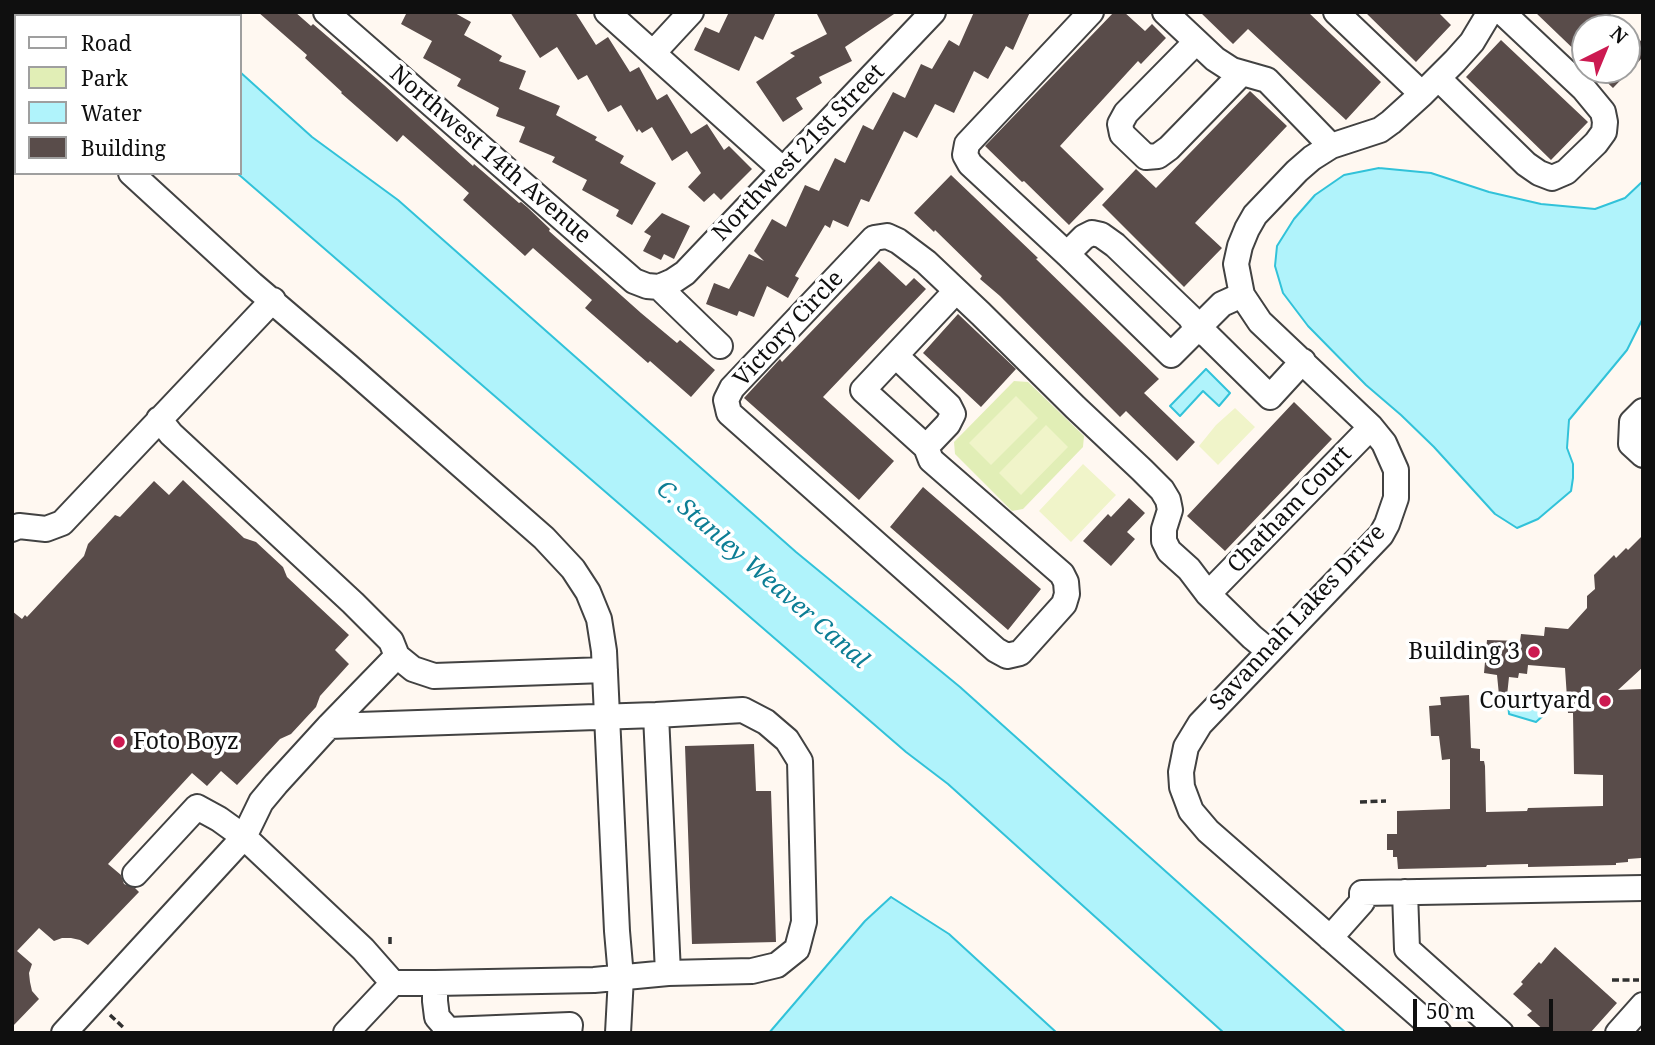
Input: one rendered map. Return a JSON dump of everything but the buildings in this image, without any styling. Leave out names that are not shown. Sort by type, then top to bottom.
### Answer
[{"type":"street","name":"Northwest 14th Avenue","points":[[326,12],[634,281],[659,287]]},
{"type":"street","points":[[607,12],[783,170]]},
{"type":"street","points":[[653,53],[691,12]]},
{"type":"street","name":"Northwest 21st Street","points":[[659,287],[685,273],[933,12]]},
{"type":"street","points":[[1091,12],[967,144],[965,155],[970,164],[1171,355],[1222,304],[1242,295]]},
{"type":"street","points":[[1165,12],[1215,59],[1232,70],[1267,80],[1331,146]]},
{"type":"street","points":[[1336,12],[1527,164],[1552,178],[1566,172],[1596,143],[1604,132],[1603,112],[1584,89],[1502,12]]},
{"type":"street","name":"Savannah Lakes Drive","points":[[1439,1033],[1208,831],[1191,811],[1182,787],[1181,772],[1186,747],[1200,724],[1372,544],[1387,524],[1396,498],[1396,470],[1384,443],[1371,427],[1260,322],[1242,295],[1236,264],[1240,246],[1255,215],[1297,171],[1331,146],[1380,130],[1430,86],[1472,42],[1490,12]]},
{"type":"street","points":[[1196,42],[1126,113],[1120,124],[1122,134],[1146,156],[1158,156],[1169,148],[1242,73]]},
{"type":"street","points":[[133,175],[252,284],[544,538],[573,569],[588,592],[599,619],[605,670],[621,977],[618,1033]]},
{"type":"street","points":[[1067,254],[1084,237],[1092,233],[1101,235],[1115,245],[1190,317],[1197,329],[1208,336],[1270,397],[1303,362]]},
{"type":"street","name":"Victory Circle","points":[[928,453],[1062,574],[1066,582],[1065,604],[1020,653],[1007,656],[996,650],[729,413],[726,400],[732,388],[874,238],[887,236],[898,241],[926,262],[1161,490],[1168,500],[1170,510],[1164,530],[1164,541],[1169,551],[1189,569],[1208,594],[1269,651]]},
{"type":"street","points":[[659,287],[720,346]]},
{"type":"street","points":[[896,356],[949,406],[953,414],[928,453],[863,390],[956,291]]},
{"type":"street","points":[[12,529],[19,526],[46,529],[62,523],[273,300]]},
{"type":"street","points":[[1643,411],[1632,422],[1631,444],[1643,455]]},
{"type":"street","points":[[159,419],[171,434],[353,603],[391,641],[397,656],[413,669],[434,676],[605,670]]},
{"type":"street","name":"Chatham Court","points":[[1208,594],[1371,427]]},
{"type":"street","points":[[64,1033],[244,837],[261,802],[276,784],[397,656]]},
{"type":"street","points":[[329,726],[743,710],[766,722],[787,740],[800,761],[804,922],[797,949],[778,965],[752,971],[668,973],[594,980],[393,983],[346,1033]]},
{"type":"street","points":[[656,715],[668,973]]},
{"type":"street","points":[[135,874],[197,807],[244,837],[363,949],[393,983]]},
{"type":"street","points":[[1330,938],[1362,902],[1362,893],[1643,888]]},
{"type":"street","points":[[1405,892],[1406,949],[1501,1033]]},
{"type":"street","points":[[435,983],[437,1017],[449,1031],[570,1026],[569,1033]]},
{"type":"street","points":[[1618,1033],[1643,1005]]},
{"type":"path","points":[[1360,802],[1386,801]]},
{"type":"path","points":[[1612,981],[1639,980]]},
{"type":"path","points":[[103,1009],[124,1028]]},
{"type":"green space","points":[[1014,381],[1028,382],[1084,436],[1083,447],[1023,509],[1012,511],[955,454],[954,442]]},
{"type":"green space","points":[[1016,396],[1038,418],[991,465],[969,443]]},
{"type":"green space","points":[[1235,408],[1255,427],[1218,465],[1199,446],[1216,425]]},
{"type":"green space","points":[[1046,425],[1068,447],[1021,495],[999,473]]},
{"type":"green space","points":[[1083,464],[1116,495],[1071,542],[1039,511]]},
{"type":"water","points":[[52,12],[176,14],[54,14]]},
{"type":"water","name":"C. Stanley Weaver Canal","points":[[242,74],[312,137],[398,200],[796,552],[960,687],[1346,1033],[1224,1033],[948,784],[906,752],[239,175],[242,175]]},
{"type":"water","points":[[1379,168],[1431,173],[1489,192],[1541,204],[1595,209],[1625,198],[1643,181],[1643,318],[1627,350],[1569,420],[1567,448],[1573,464],[1571,491],[1538,519],[1517,528],[1495,514],[1434,447],[1366,385],[1308,326],[1283,293],[1275,266],[1277,246],[1294,219],[1315,195],[1344,175]]},
{"type":"water","points":[[1206,369],[1230,393],[1219,406],[1203,391],[1180,416],[1170,406]]},
{"type":"water","points":[[1534,692],[1546,702],[1546,713],[1536,722],[1509,714],[1508,702]]},
{"type":"water","points":[[891,897],[949,934],[1057,1033],[769,1033],[865,921]]},
{"type":"place","name":"Building 3","points":[[1534,652]]},
{"type":"place","name":"Courtyard","points":[[1605,701]]},
{"type":"place","name":"Foto Boyz","points":[[119,742]]}]
